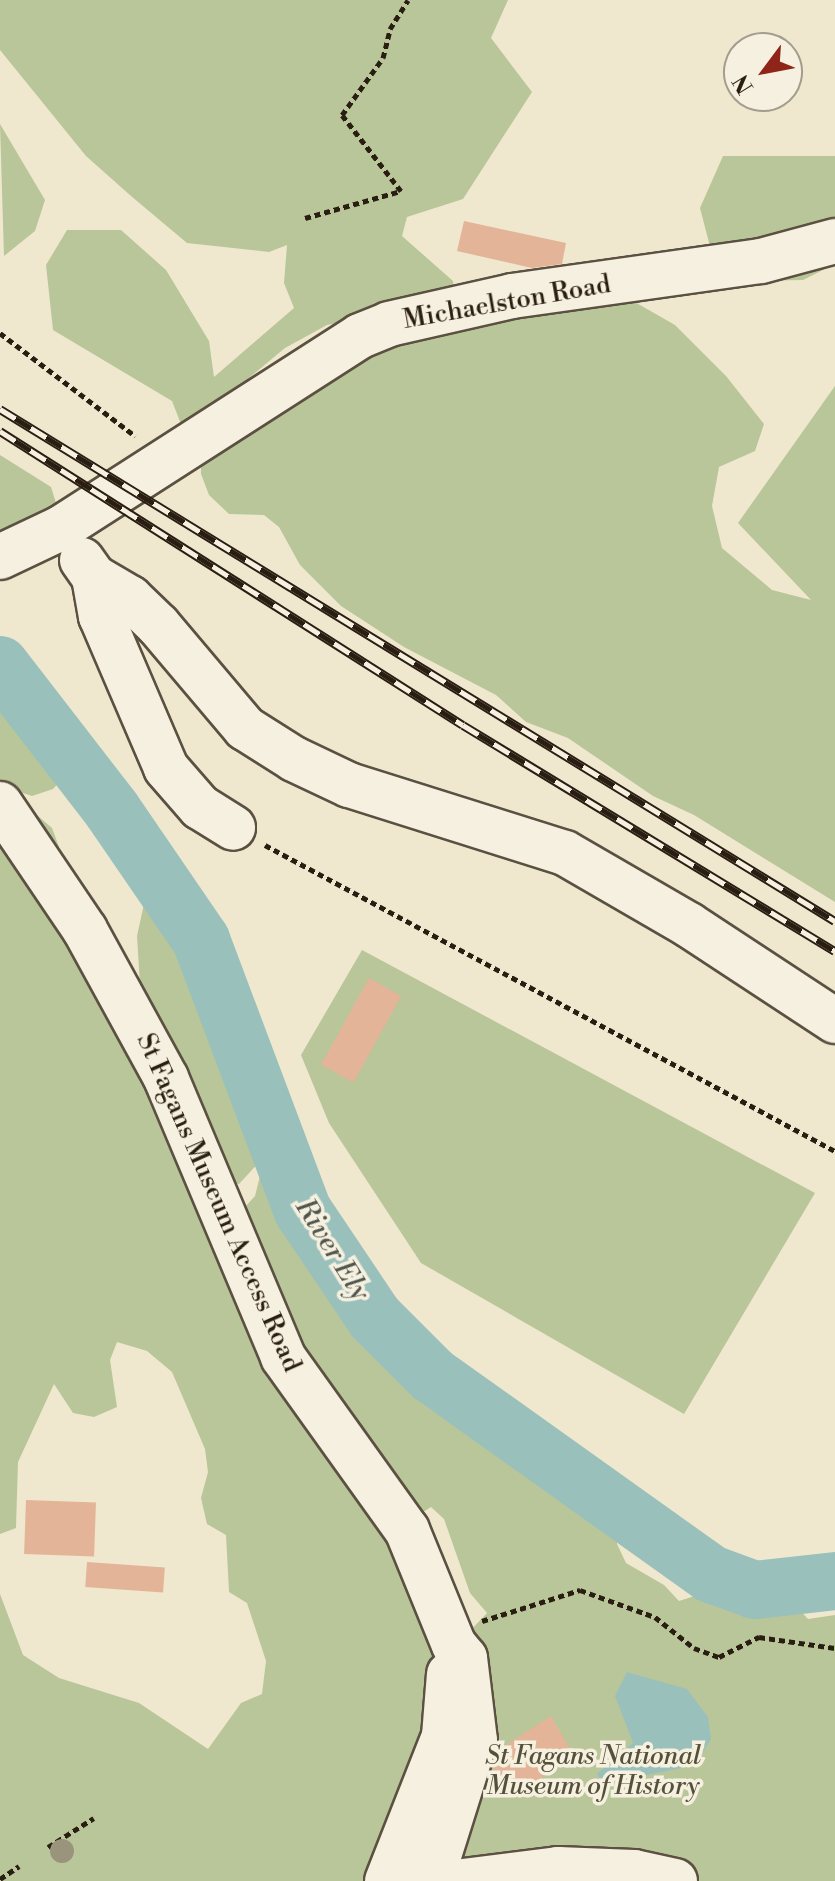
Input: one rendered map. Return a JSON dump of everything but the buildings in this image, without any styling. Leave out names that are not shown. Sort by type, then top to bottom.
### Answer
[{"type":"street","name":"Michaelston Road","points":[[0,557],[61,528],[348,344],[389,324],[512,296],[761,261],[835,241]]},
{"type":"street","points":[[61,528],[94,577],[101,616],[166,768],[200,807],[233,828]]},
{"type":"street","points":[[94,577],[130,598],[158,625],[245,728],[294,759],[349,785],[565,853],[689,925],[835,1021]]},
{"type":"street","name":"St Fagans Museum Access Road","points":[[0,804],[85,930],[166,1078],[283,1357],[407,1530],[452,1637],[465,1658],[475,1712],[475,1741],[450,1768],[387,1881]]},
{"type":"street","name":"St Fagans Museum Access Road","points":[[431,1881],[450,1768]]},
{"type":"street","points":[[463,1881],[558,1869],[634,1872],[675,1881]]},
{"type":"path","points":[[305,218],[401,191],[342,115],[383,58],[390,29],[408,0]]},
{"type":"path","points":[[0,333],[133,437]]},
{"type":"path","points":[[233,828],[835,1151]]},
{"type":"path","points":[[452,1637],[580,1590],[655,1617],[694,1648],[719,1657],[759,1637],[835,1648]]},
{"type":"path","points":[[48,1847],[94,1818]]},
{"type":"path","points":[[0,1879],[19,1866]]},
{"type":"green space","points":[[0,0],[508,0],[491,38],[532,92],[463,199],[407,217],[402,236],[453,281],[454,300],[327,325],[285,348],[184,432],[172,401],[53,330],[46,265],[67,230],[121,230],[166,270],[209,341],[214,377],[294,308],[284,283],[287,245],[269,252],[187,243],[131,196],[86,156],[0,50]]},
{"type":"green space","points":[[0,124],[45,200],[35,231],[4,256]]},
{"type":"green space","points":[[723,156],[835,156],[835,264],[803,280],[739,281],[713,258],[700,208]]},
{"type":"green space","points":[[626,297],[675,325],[726,376],[764,424],[755,451],[719,467],[712,506],[722,548],[772,590],[811,600],[738,523],[835,386],[835,902],[694,815],[653,796],[568,738],[526,722],[496,695],[404,647],[341,606],[300,565],[279,527],[264,515],[229,514],[209,495],[201,474],[201,460],[295,357]]},
{"type":"green space","points":[[0,455],[51,487],[56,503],[0,531]]},
{"type":"green space","name":"St Fagans National Museum of History","points":[[0,678],[15,719],[58,745],[67,759],[64,777],[53,789],[32,796],[20,792],[17,798],[52,828],[59,847],[57,864],[141,1001],[137,936],[147,890],[166,889],[183,902],[224,958],[239,995],[225,1034],[230,1044],[255,1047],[268,1075],[242,1123],[263,1158],[239,1184],[229,1183],[228,1198],[245,1207],[255,1196],[260,1176],[278,1173],[304,1197],[286,1229],[334,1244],[347,1264],[347,1297],[340,1316],[430,1409],[450,1416],[455,1402],[476,1396],[490,1399],[502,1432],[491,1447],[546,1476],[554,1473],[572,1482],[576,1501],[617,1519],[617,1544],[626,1563],[664,1585],[679,1601],[701,1594],[715,1603],[737,1601],[756,1616],[768,1597],[792,1602],[808,1619],[835,1615],[835,1881],[0,1881],[0,1594],[23,1655],[59,1678],[139,1703],[208,1749],[241,1703],[262,1694],[266,1661],[247,1603],[229,1592],[226,1535],[207,1524],[201,1498],[208,1472],[205,1449],[172,1372],[147,1351],[117,1342],[110,1360],[117,1407],[94,1417],[73,1413],[54,1384],[18,1462],[16,1528],[0,1534]],"holes":[[[431,1507],[444,1519],[470,1593],[487,1613],[469,1632],[417,1516]]]},
{"type":"green space","points":[[362,950],[815,1193],[684,1414],[421,1263],[329,1123],[301,1055]]},
{"type":"water","points":[[627,1672],[687,1689],[708,1717],[711,1739],[702,1754],[678,1769],[603,1783],[597,1774],[633,1743],[615,1696]]},
{"type":"waterway","name":"River Ely","points":[[0,665],[112,810],[201,940],[303,1211],[375,1318],[432,1375],[711,1574],[755,1590],[835,1581]]},
{"type":"railway","points":[[0,409],[835,921]]},
{"type":"railway","points":[[0,431],[463,725],[835,951]]}]
